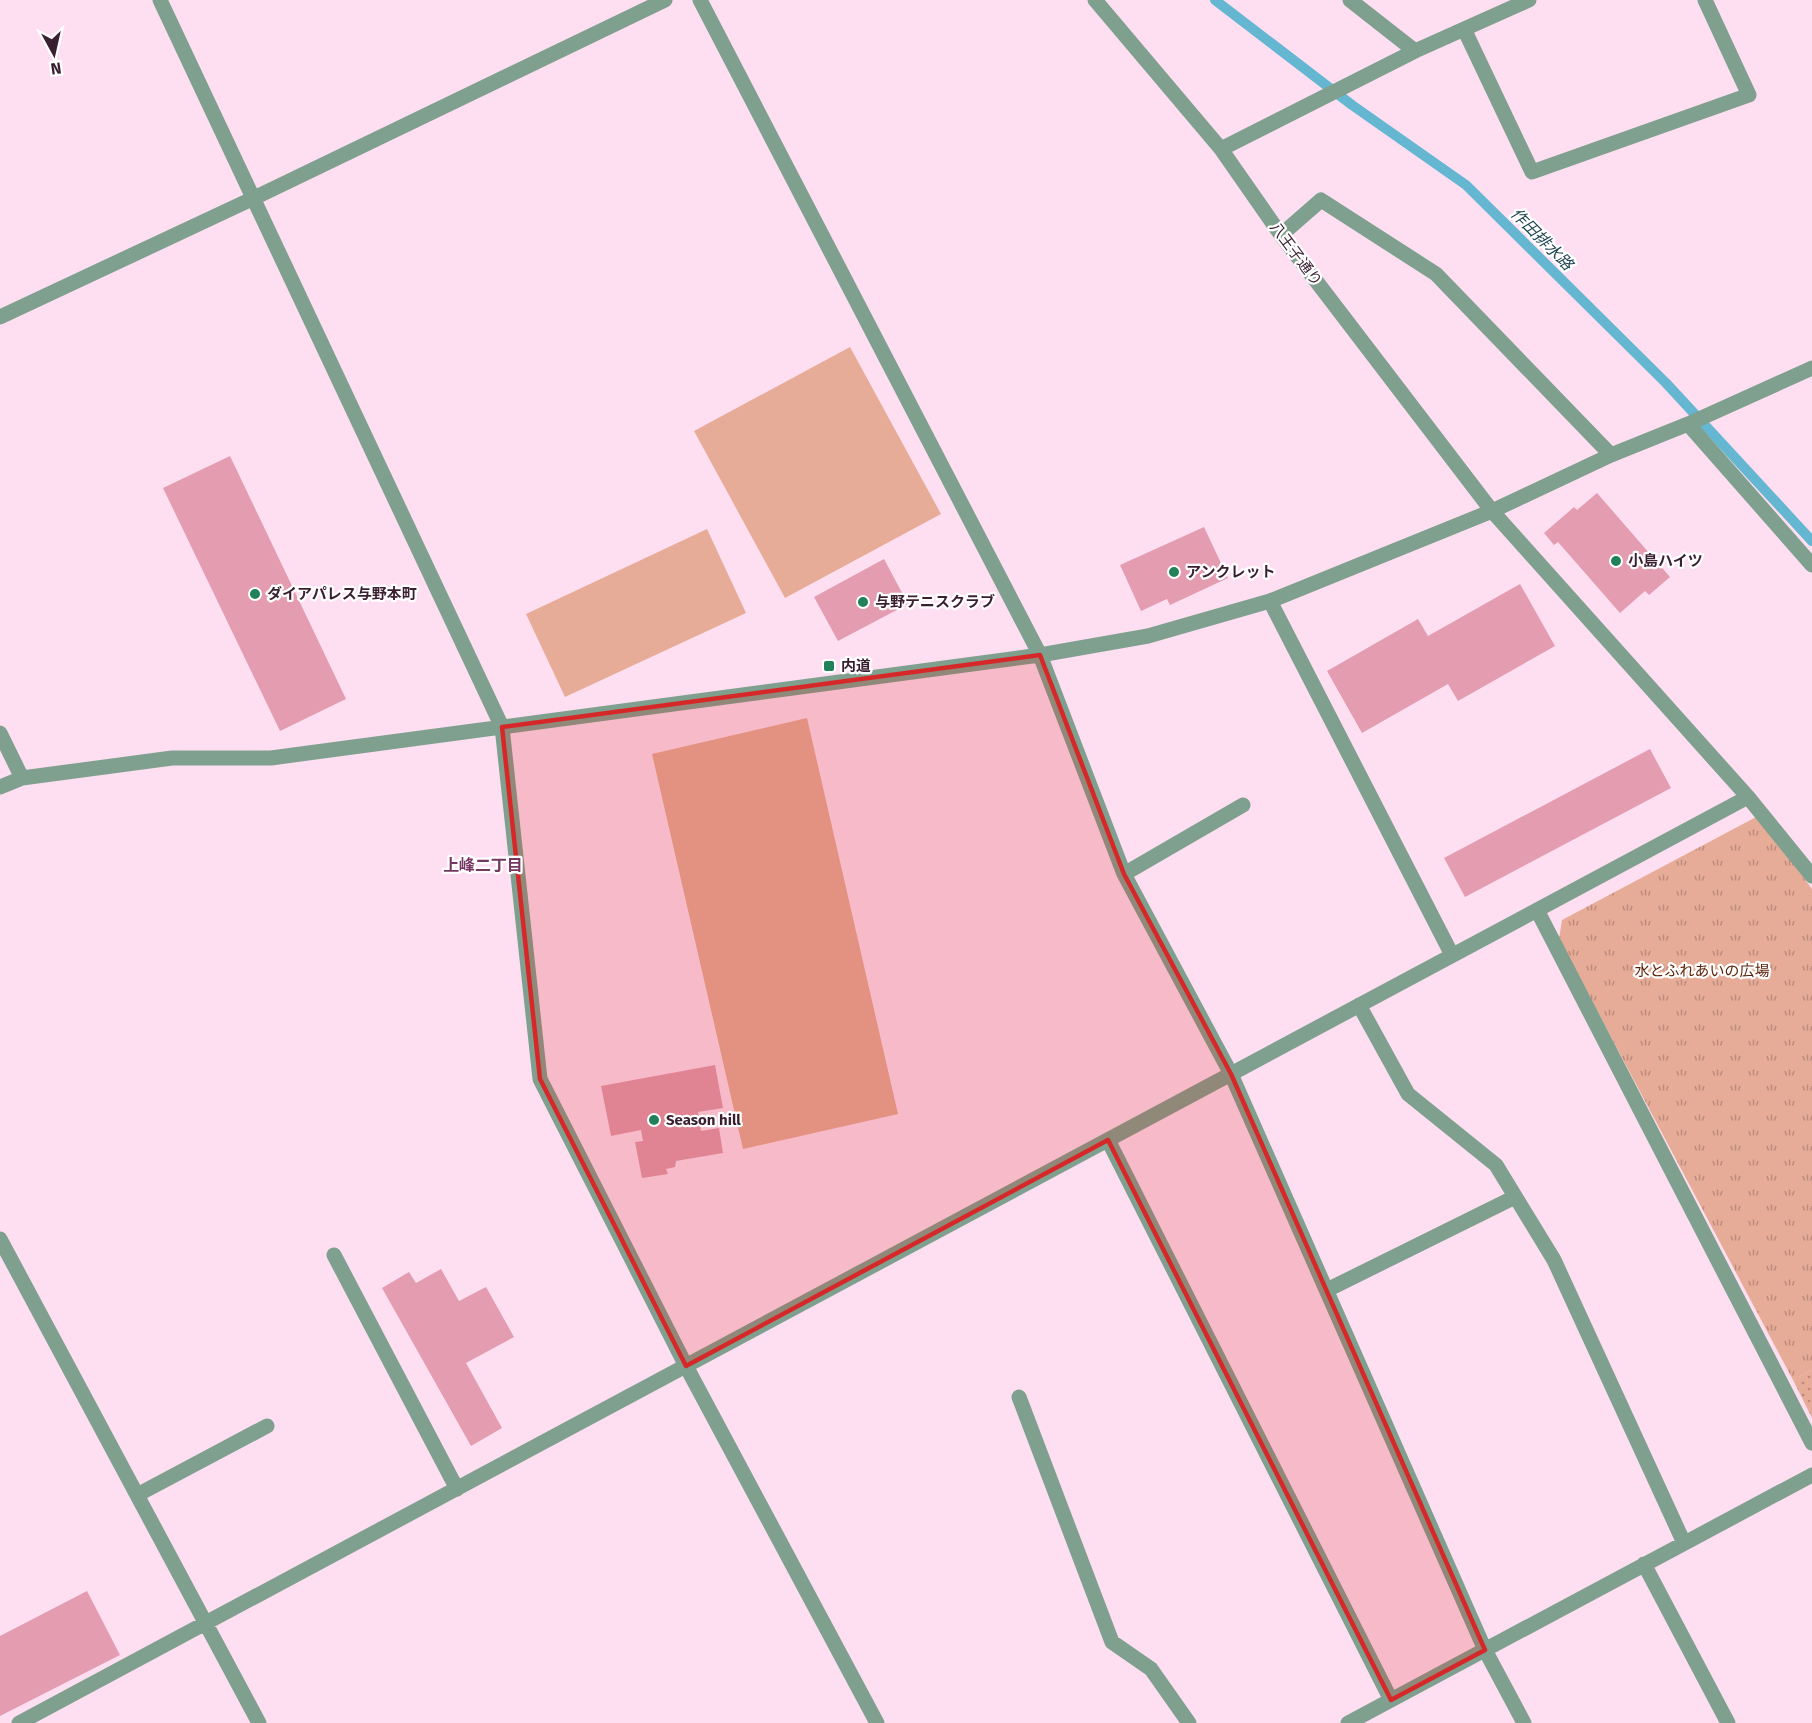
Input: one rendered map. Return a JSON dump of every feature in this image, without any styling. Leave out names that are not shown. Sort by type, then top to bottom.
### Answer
[{"type":"street","points":[[160,0],[502,727],[540,1079],[686,1366],[877,1723]]},
{"type":"street","points":[[0,317],[254,198],[665,0]]},
{"type":"street","points":[[700,0],[1040,654],[1124,873],[1231,1074],[1485,1650],[1524,1723]]},
{"type":"street","name":"八王子通り","points":[[1095,0],[1221,149],[1281,235],[1492,511],[1748,798],[1812,876]]},
{"type":"street","points":[[1350,0],[1415,51]]},
{"type":"street","points":[[1221,149],[1415,51],[1529,0]]},
{"type":"street","points":[[1464,29],[1532,172],[1749,95],[1705,0]]},
{"type":"street","points":[[1281,235],[1321,200],[1436,274],[1611,455]]},
{"type":"street","points":[[0,787],[22,778],[172,758],[271,758],[1040,654],[1148,636],[1270,601],[1492,511],[1611,455],[1688,424],[1812,368]]},
{"type":"street","points":[[1688,424],[1812,565]]},
{"type":"street","points":[[1270,601],[1452,956]]},
{"type":"street","points":[[0,733],[22,778]]},
{"type":"street","points":[[19,1723],[1748,798]]},
{"type":"street","points":[[1124,873],[1243,805]]},
{"type":"street","points":[[1537,910],[1812,1443]]},
{"type":"street","points":[[1359,1005],[1408,1094],[1496,1165],[1554,1260],[1684,1543]]},
{"type":"street","points":[[1108,1140],[1391,1700]]},
{"type":"street","points":[[1326,1290],[1515,1197]]},
{"type":"street","points":[[0,1239],[259,1723]]},
{"type":"street","points":[[334,1255],[457,1489]]},
{"type":"street","points":[[1019,1397],[1112,1642],[1151,1669],[1189,1723]]},
{"type":"street","points":[[137,1495],[267,1426]]},
{"type":"street","points":[[1348,1723],[1812,1475]]},
{"type":"street","points":[[1644,1564],[1728,1723]]},
{"type":"highlighted area","points":[[1040,655],[1124,874],[1231,1074],[1485,1650],[1391,1700],[1108,1140],[686,1366],[540,1079],[502,727]]},
{"type":"green space","points":[[850,347],[941,514],[785,598],[694,431]]},
{"type":"green space","points":[[707,529],[746,613],[565,697],[526,614]]},
{"type":"green space","points":[[807,718],[898,1114],[743,1149],[652,754]]},
{"type":"green space","name":"水とふれあいの広場","points":[[1758,816],[1812,889],[1812,1370],[1793,1380],[1559,939],[1562,920]]},
{"type":"green space","points":[[1812,1370],[1812,1418],[1793,1380]]},
{"type":"building","name":"ダイアパレス与野本町","points":[[230,456],[346,699],[280,731],[163,488]]},
{"type":"building","name":"小島ハイツ","points":[[1597,493],[1670,577],[1649,595],[1645,591],[1620,613],[1558,542],[1554,545],[1544,533],[1574,507],[1577,510]]},
{"type":"building","name":"アンクレット","points":[[1204,527],[1228,578],[1170,605],[1167,599],[1141,611],[1120,565]]},
{"type":"building","points":[[884,559],[908,604],[838,641],[814,597]]},
{"type":"building","points":[[1520,584],[1555,646],[1458,701],[1448,684],[1362,733],[1327,671],[1418,619],[1428,636]]},
{"type":"building","points":[[1650,749],[1671,788],[1465,897],[1444,858]]},
{"type":"building","name":"Season hill","points":[[715,1065],[723,1108],[698,1112],[701,1131],[719,1128],[723,1153],[676,1161],[675,1167],[666,1169],[668,1174],[642,1178],[635,1142],[643,1141],[641,1130],[611,1136],[601,1086]]},
{"type":"building","points":[[441,1269],[459,1301],[486,1287],[514,1337],[466,1363],[502,1428],[471,1446],[382,1288],[409,1272],[416,1283]]},
{"type":"building","points":[[87,1591],[120,1655],[0,1716],[0,1636]]},
{"type":"waterway","name":"作田排水路","points":[[1215,0],[1352,105],[1466,185],[1666,383],[1812,541]]},
{"type":"place","name":"小島ハイツ","points":[[1616,561]]},
{"type":"place","name":"アンクレット","points":[[1174,572]]},
{"type":"place","name":"ダイアパレス与野本町","points":[[255,594]]},
{"type":"place","name":"与野テニスクラブ","points":[[863,602]]},
{"type":"place","name":"内道","points":[[829,666]]},
{"type":"place","name":"Season hill","points":[[654,1120]]},
{"type":"district","name":"上峰二丁目","points":[[483,865]]}]
